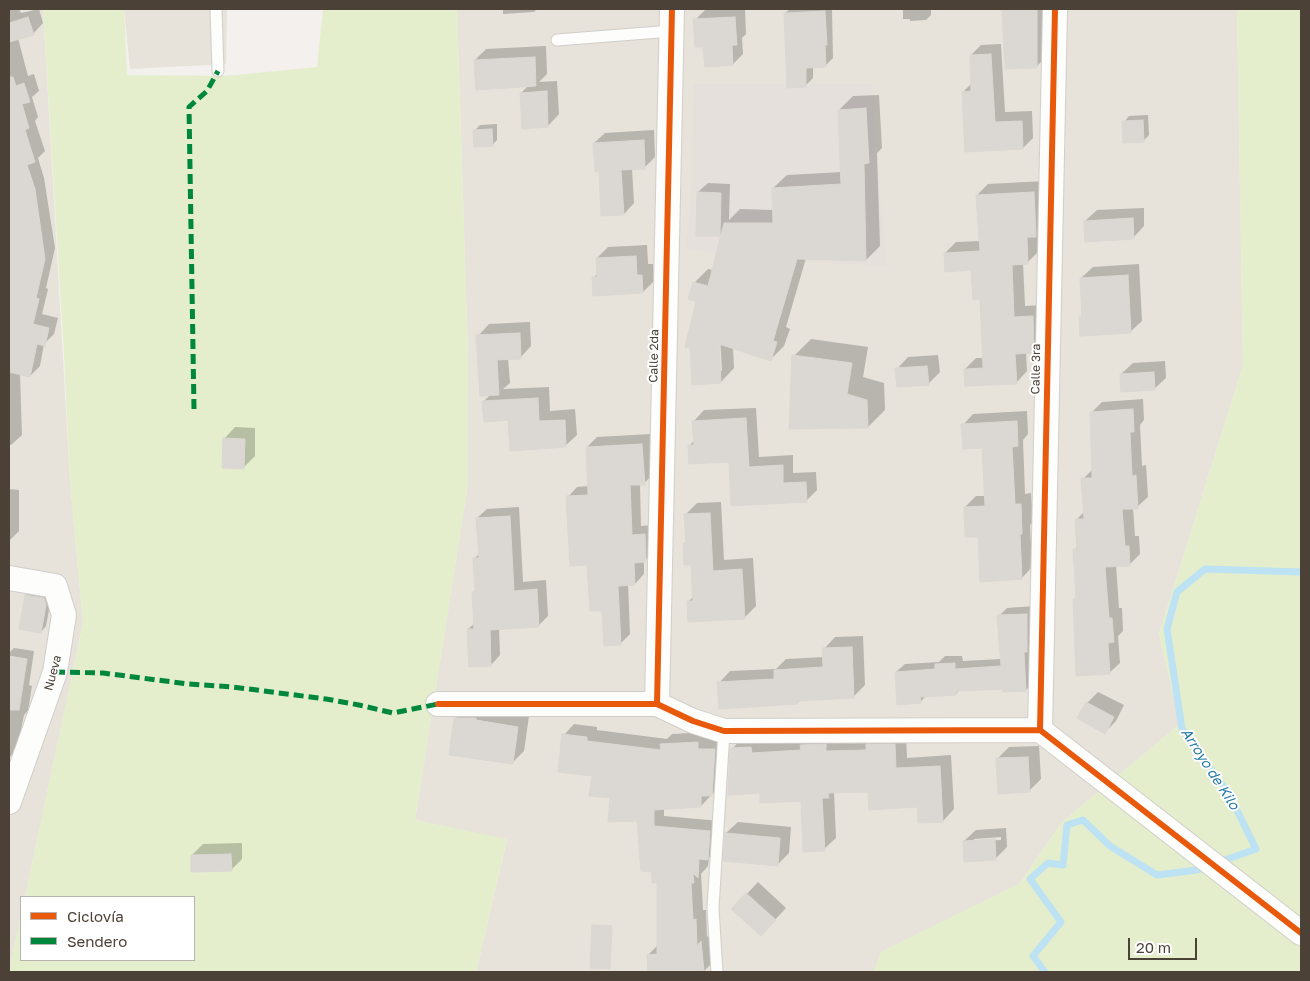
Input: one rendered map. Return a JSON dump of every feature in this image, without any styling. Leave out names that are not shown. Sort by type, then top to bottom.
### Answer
[{"type":"street","name":"Calle 3ra","points":[[1040,730],[1055,9]]},
{"type":"street","name":"Calle 2da","points":[[657,704],[672,20]]},
{"type":"street","name":"Nueva","points":[[9,578],[55,586],[64,615],[55,672],[9,802]]},
{"type":"street","points":[[438,704],[657,704],[693,721],[724,731],[1040,730],[1301,934]]},
{"type":"lane","points":[[216,9],[218,71]]},
{"type":"lane","points":[[557,40],[672,20]]},
{"type":"lane","points":[[718,972],[713,908],[724,731]]},
{"type":"shaded area","points":[[9,9],[43,9],[70,482],[83,623],[25,896],[20,896],[20,919],[9,972]]},
{"type":"shaded area","points":[[124,9],[227,9],[226,64],[130,69]]},
{"type":"shaded area","points":[[457,9],[1237,9],[1243,365],[1159,634],[1180,724],[1062,822],[1019,884],[881,952],[874,972],[476,972],[507,840],[415,820],[468,484],[468,355]]},
{"type":"shaded area","points":[[694,84],[872,84],[886,266],[760,259],[685,248],[691,202]]},
{"type":"green space","points":[[43,9],[124,9],[127,75],[225,76],[317,67],[323,9],[457,9],[468,355],[468,484],[415,820],[507,839],[476,972],[9,972],[20,919],[20,961],[195,961],[195,896],[25,896],[83,623],[70,482]]},
{"type":"green space","points":[[1237,9],[1301,9],[1301,972],[874,972],[881,952],[1019,884],[1062,822],[1180,724],[1159,634],[1243,365]]},
{"type":"building","points":[[1037,9],[1037,68],[1005,69],[1002,10]]},
{"type":"building","points":[[825,11],[826,67],[806,68],[806,87],[787,88],[784,13]]},
{"type":"building","points":[[28,17],[34,35],[9,42],[9,23]]},
{"type":"building","points":[[735,17],[737,45],[732,45],[733,65],[705,67],[703,47],[695,47],[693,19]]},
{"type":"building","points":[[991,54],[995,122],[1022,121],[1023,149],[965,152],[962,92],[971,91],[970,55]]},
{"type":"building","points":[[535,57],[536,86],[476,90],[474,60]]},
{"type":"building","points":[[9,77],[13,77],[16,86],[24,83],[30,102],[22,104],[29,128],[25,130],[35,162],[27,165],[35,189],[45,259],[36,298],[39,299],[33,324],[49,328],[45,346],[37,344],[30,377],[9,372]]},
{"type":"building","points":[[547,91],[548,127],[522,129],[520,93]]},
{"type":"building","points":[[866,108],[869,163],[864,164],[866,261],[797,259],[773,341],[777,342],[771,361],[719,344],[721,383],[692,385],[690,348],[685,347],[696,302],[688,299],[693,282],[708,286],[724,223],[773,223],[772,188],[841,184],[838,110]]},
{"type":"building","points":[[1143,120],[1144,142],[1123,143],[1122,121]]},
{"type":"building","points":[[492,129],[493,146],[474,147],[473,130]]},
{"type":"building","points":[[644,140],[645,169],[621,170],[624,215],[601,216],[599,171],[595,172],[593,143]]},
{"type":"building","points":[[697,192],[721,193],[720,236],[696,236]]},
{"type":"building","points":[[1034,192],[1036,237],[1027,237],[1028,264],[1012,265],[1014,317],[1033,316],[1034,353],[1015,354],[1017,384],[965,386],[964,369],[983,368],[980,299],[973,300],[971,270],[945,272],[944,253],[980,251],[976,195]]},
{"type":"building","points":[[1133,218],[1134,239],[1085,242],[1084,221]]},
{"type":"building","points":[[636,256],[637,275],[642,275],[643,293],[593,296],[592,277],[597,277],[596,258]]},
{"type":"building","points":[[1128,275],[1131,333],[1080,336],[1079,317],[1082,316],[1080,278]]},
{"type":"building","points":[[520,333],[521,359],[497,360],[499,395],[480,396],[476,335]]},
{"type":"building","points":[[792,355],[852,363],[847,394],[867,400],[868,428],[789,429]]},
{"type":"building","points":[[927,366],[929,385],[897,387],[895,368]]},
{"type":"building","points":[[1154,372],[1155,390],[1121,392],[1120,374]]},
{"type":"building","points":[[538,398],[539,421],[565,420],[566,447],[510,451],[508,420],[484,422],[482,401]]},
{"type":"building","points":[[1133,409],[1134,432],[1130,432],[1132,476],[1136,475],[1138,509],[1122,509],[1125,546],[1129,546],[1130,566],[1105,567],[1109,618],[1112,618],[1114,642],[1108,643],[1110,674],[1076,676],[1073,599],[1076,598],[1073,549],[1077,549],[1075,519],[1084,519],[1081,478],[1092,478],[1090,412]]},
{"type":"building","points":[[746,418],[749,467],[783,465],[783,483],[806,482],[807,502],[731,506],[729,462],[689,464],[688,445],[694,445],[692,421]]},
{"type":"building","points":[[1017,421],[1018,446],[1012,447],[1015,504],[1021,504],[1022,579],[980,582],[978,537],[965,537],[964,507],[985,506],[982,448],[963,449],[961,424]]},
{"type":"building","points":[[223,438],[245,439],[244,469],[222,468]]},
{"type":"building","points":[[642,444],[645,485],[630,485],[632,535],[645,534],[646,562],[634,563],[635,585],[618,586],[621,645],[604,646],[602,611],[590,611],[587,565],[570,566],[566,496],[588,495],[586,447]]},
{"type":"building","points":[[710,513],[713,571],[742,569],[745,619],[688,622],[687,601],[693,601],[691,565],[684,565],[683,543],[686,542],[684,514]]},
{"type":"building","points":[[510,516],[514,591],[537,589],[539,627],[490,630],[491,666],[469,667],[467,629],[474,629],[472,592],[475,592],[473,558],[479,558],[476,518]]},
{"type":"building","points":[[25,595],[44,598],[46,605],[41,633],[19,629]]},
{"type":"building","points":[[1027,614],[1027,652],[1024,652],[1026,691],[1003,692],[1003,689],[956,691],[956,695],[920,697],[921,703],[897,705],[895,672],[935,669],[935,664],[955,663],[955,669],[1001,666],[997,615]]},
{"type":"building","points":[[852,647],[854,698],[798,701],[798,704],[719,709],[717,682],[774,679],[774,670],[823,667],[822,648]]},
{"type":"building","points":[[9,656],[27,659],[19,710],[9,710]]},
{"type":"building","points":[[1086,702],[1114,717],[1105,734],[1077,718]]},
{"type":"building","points":[[454,718],[476,718],[476,720],[518,727],[513,764],[449,755]]},
{"type":"building","points":[[562,734],[587,737],[587,741],[661,750],[660,744],[698,742],[698,749],[715,749],[712,796],[701,796],[701,807],[654,810],[654,826],[710,831],[708,860],[699,859],[698,878],[693,873],[694,883],[691,883],[693,920],[696,919],[697,946],[701,941],[704,972],[648,972],[647,955],[657,954],[657,883],[652,883],[652,872],[641,871],[637,821],[608,822],[610,798],[589,796],[592,776],[558,772]]},
{"type":"building","points":[[826,744],[826,751],[866,750],[866,744],[895,744],[896,768],[940,766],[943,822],[918,823],[917,807],[869,810],[868,792],[828,793],[829,798],[822,798],[825,851],[803,852],[801,801],[760,803],[760,793],[728,795],[730,748],[751,747],[752,753],[801,750],[800,745]]},
{"type":"building","points":[[1028,757],[1030,792],[998,794],[996,758]]},
{"type":"building","points":[[725,833],[780,838],[778,866],[723,861]]},
{"type":"building","points":[[995,839],[996,860],[964,862],[963,841]]},
{"type":"building","points":[[231,854],[232,871],[191,872],[191,855]]},
{"type":"building","points":[[746,893],[776,920],[761,936],[731,909]]},
{"type":"building","points":[[592,925],[612,926],[610,969],[590,968]]},
{"type":"waterway","name":"Arroyo de Kilo","points":[[1219,862],[1256,849],[1229,794],[1182,729],[1167,629],[1177,592],[1205,569],[1301,572]]},
{"type":"waterway","name":"Arroyo de Kilo","points":[[1045,972],[1033,956],[1061,922],[1030,879],[1048,863],[1063,865],[1067,825],[1083,820],[1110,846],[1157,875],[1207,867]]},
{"type":"marked path","points":[[194,409],[189,107],[207,91],[218,71]]},
{"type":"marked path","points":[[55,672],[103,673],[188,684],[233,687],[326,699],[393,713],[438,704]]},
{"type":"cycle path","points":[[657,704],[672,9]]},
{"type":"cycle path","points":[[1040,730],[1055,9]]},
{"type":"cycle path","points":[[438,704],[657,704],[693,721],[724,731],[1040,730],[1301,933]]}]
